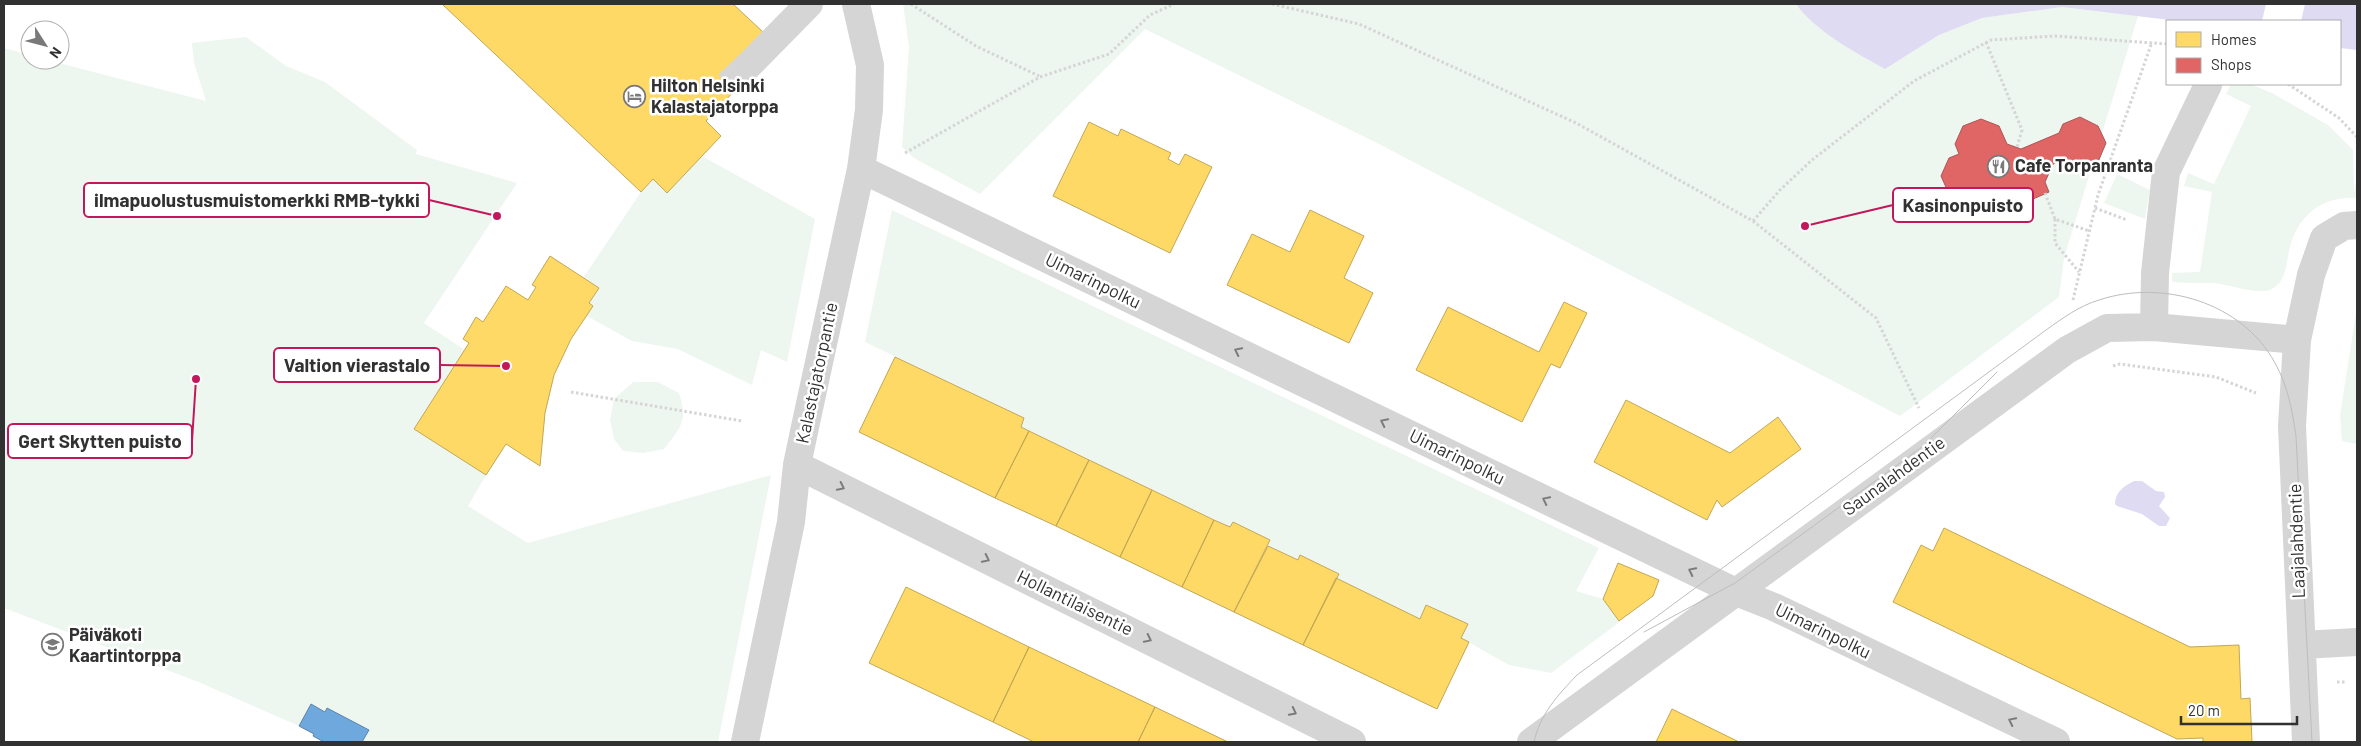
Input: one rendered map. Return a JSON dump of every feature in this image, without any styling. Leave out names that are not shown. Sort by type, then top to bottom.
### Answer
[{"type":"street","points":[[749,65],[809,4]]},
{"type":"street","name":"Kalastajatorpantie","points":[[745,742],[790,522],[797,465],[861,169],[869,110],[870,65],[856,4]]},
{"type":"street","points":[[2154,327],[2155,273],[2166,172],[2208,85]]},
{"type":"street","name":"Uimarinpolku","points":[[861,169],[1736,592],[1783,612],[2056,742]]},
{"type":"street","name":"Laajalahdentie","points":[[2306,742],[2292,426],[2297,340],[2311,275],[2324,238],[2344,226],[2357,224]]},
{"type":"street","name":"Saunalahdentie","points":[[1531,742],[2067,350],[2107,328],[2154,327],[2297,340]]},
{"type":"street","name":"Hollantilaisentie","points":[[797,465],[1352,742]]},
{"type":"street","points":[[2302,645],[2357,642]]},
{"type":"path","points":[[911,4],[976,46],[1040,77]]},
{"type":"path","points":[[904,153],[1040,77],[1109,54],[1150,15],[1174,4]]},
{"type":"path","points":[[1272,4],[1359,24],[1576,123],[1753,221],[1876,318],[1919,408]]},
{"type":"path","points":[[1753,221],[1780,190],[1812,160],[1914,81],[1986,42],[1991,40],[2055,36],[2090,40],[2166,44]]},
{"type":"path","points":[[1986,42],[2022,130],[2017,147]]},
{"type":"path","points":[[2073,300],[2098,195],[2152,42]]},
{"type":"path","points":[[2290,85],[2339,118],[2357,137]]},
{"type":"path","points":[[2045,193],[2055,219],[2055,243],[2080,273]]},
{"type":"path","points":[[2055,219],[2089,231]]},
{"type":"path","points":[[2111,367],[2120,364],[2216,377],[2256,393]]},
{"type":"path","points":[[571,392],[742,421]]},
{"type":"shaded area","points":[[903,4],[1796,4],[1804,14],[1825,32],[1849,49],[1885,69],[1939,35],[1982,18],[2062,7],[2138,16],[2064,258],[2059,297],[1900,416],[1377,143],[1145,29],[980,194],[914,158],[902,147],[909,47]]},
{"type":"shaded area","points":[[1796,4],[2357,4],[2357,50],[2341,48],[2341,20],[2170,20],[2062,7],[1982,18],[1939,35],[1885,69],[1849,49],[1804,14]]},
{"type":"shaded area","points":[[246,37],[286,66],[325,82],[417,150],[416,154],[517,183],[424,323],[465,350],[414,429],[486,475],[468,506],[528,543],[771,475],[718,742],[362,742],[368,730],[311,704],[299,726],[201,683],[4,608],[4,48],[20,52],[20,70],[70,70],[70,66],[206,101],[194,63],[192,43]]},
{"type":"shaded area","points":[[2230,85],[2252,85],[2272,93],[2328,125],[2353,150],[2354,193],[2357,176],[2357,198],[2344,198],[2332,201],[2312,211],[2305,218],[2293,239],[2282,278],[2270,290],[2250,290],[2214,283],[2172,282],[2172,273],[2200,272],[2212,192],[2184,186],[2188,173],[2214,184],[2251,106],[2226,94]]},
{"type":"shaded area","points":[[702,156],[815,219],[787,362],[761,350],[752,385],[678,349],[632,341],[585,315],[593,306],[589,303],[599,288],[583,278],[641,192],[653,179],[667,193]]},
{"type":"shaded area","points":[[2117,174],[2150,190],[2145,219],[2104,203]]},
{"type":"shaded area","points":[[892,210],[1599,548],[1576,591],[1603,599],[1621,621],[1551,673],[1509,665],[1461,638],[1467,624],[1426,605],[1420,619],[1336,578],[1338,573],[1300,555],[1298,560],[1268,546],[1270,540],[1233,522],[1230,527],[1021,427],[1024,418],[865,342]]},
{"type":"shaded area","points":[[2357,307],[2357,444],[2342,441],[2340,415]]},
{"type":"shaded area","points":[[633,382],[658,382],[679,393],[683,417],[679,429],[664,449],[643,453],[623,451],[614,439],[610,420],[614,399]]},
{"type":"shaded area","points":[[2134,481],[2142,481],[2156,491],[2164,492],[2165,497],[2159,506],[2170,518],[2166,526],[2159,526],[2142,514],[2115,504],[2115,500],[2121,490]]},
{"type":"pier","points":[[2266,4],[2305,4],[2301,20],[2262,20]]},
{"type":"building: Homes","name":"Hilton Helsinki Kalastajatorppa","points":[[442,4],[733,4],[763,32],[754,70],[706,121],[721,136],[667,193],[653,179],[641,192]]},
{"type":"building: Homes","points":[[1089,122],[1118,136],[1121,129],[1171,153],[1168,159],[1179,165],[1185,154],[1212,167],[1170,253],[1053,196]]},
{"type":"building: Homes","points":[[1310,210],[1364,236],[1344,278],[1373,293],[1349,343],[1227,285],[1252,234],[1290,252]]},
{"type":"building: Homes","points":[[550,256],[599,288],[589,303],[593,306],[571,339],[554,375],[545,413],[540,466],[506,444],[486,475],[414,429],[469,343],[463,339],[476,317],[483,322],[506,286],[528,300],[536,287],[532,285]]},
{"type":"building: Homes","points":[[1564,302],[1587,313],[1560,368],[1551,364],[1522,422],[1416,370],[1448,307],[1539,352]]},
{"type":"building: Homes","points":[[895,357],[1024,418],[1021,427],[1029,431],[995,498],[859,432]]},
{"type":"building: Homes","points":[[1626,400],[1730,453],[1778,417],[1801,449],[1722,507],[1717,500],[1707,520],[1594,462]]},
{"type":"building: Homes","points":[[1029,431],[1089,460],[1056,526],[995,498]]},
{"type":"building: Homes","points":[[1089,460],[1152,490],[1120,557],[1056,526]]},
{"type":"building: Homes","points":[[1152,490],[1214,520],[1182,587],[1120,557]]},
{"type":"building: Homes","points":[[1214,520],[1230,527],[1233,522],[1270,540],[1234,612],[1182,587]]},
{"type":"building: Homes","points":[[1944,528],[2190,647],[2239,645],[2241,699],[2250,698],[2252,742],[2203,742],[2203,738],[2177,739],[1893,602],[1921,545],[1933,551]]},
{"type":"building: Homes","points":[[1268,546],[1298,560],[1300,555],[1339,574],[1303,645],[1234,612]]},
{"type":"building: Homes","points":[[1618,563],[1659,580],[1653,596],[1619,621],[1603,599]]},
{"type":"building: Homes","points":[[1336,578],[1420,619],[1426,605],[1468,624],[1461,638],[1469,642],[1437,709],[1303,645]]},
{"type":"building: Homes","points":[[906,587],[1029,647],[993,722],[869,663]]},
{"type":"building: Homes","points":[[1029,647],[1155,707],[1138,742],[1034,742],[993,722]]},
{"type":"building: Homes","points":[[1155,707],[1228,742],[1138,742]]},
{"type":"building: Homes","points":[[1672,709],[1739,742],[1656,742]]},
{"type":"building: Shops","name":"Cafe Torpanranta","points":[[2080,117],[2098,126],[2106,143],[2098,162],[2078,168],[2063,160],[2053,164],[2045,182],[2049,192],[2024,203],[2012,200],[2000,204],[1999,210],[1981,217],[1963,209],[1957,198],[1949,194],[1941,176],[1949,158],[1959,154],[1955,144],[1963,126],[1981,119],[1999,126],[2007,144],[2021,149],[2059,133],[2063,124]]},
{"type":"building: Schools","points":[[311,704],[325,712],[327,708],[369,730],[362,742],[324,742],[299,726]]},
{"type":"tunnel","points":[[728,85],[749,65]]},
{"type":"tram line","points":[[1534,742],[1545,714],[1577,675],[2046,330],[2071,313],[2099,300],[2123,294],[2148,292],[2174,295],[2198,301],[2221,311],[2242,324],[2261,342],[2275,363],[2283,380],[2296,436],[2312,742]]},
{"type":"tram line","points":[[1644,632],[1735,583],[1922,447],[1997,372]]},
{"type":"place","name":"Hilton Helsinki Kalastajatorppa","points":[[635,96]]},
{"type":"place","name":"Cafe Torpanranta","points":[[1999,166]]},
{"type":"place","name":"ilmapuolustusmuistomerkki RMB-tykki","points":[[497,216]]},
{"type":"place","name":"Kasinonpuisto","points":[[1805,226]]},
{"type":"place","name":"Valtion vierastalo","points":[[506,366]]},
{"type":"place","name":"Gert Skytten puisto","points":[[196,379]]},
{"type":"place","name":"Päiväkoti Kaartintorppa","points":[[53,645]]}]
